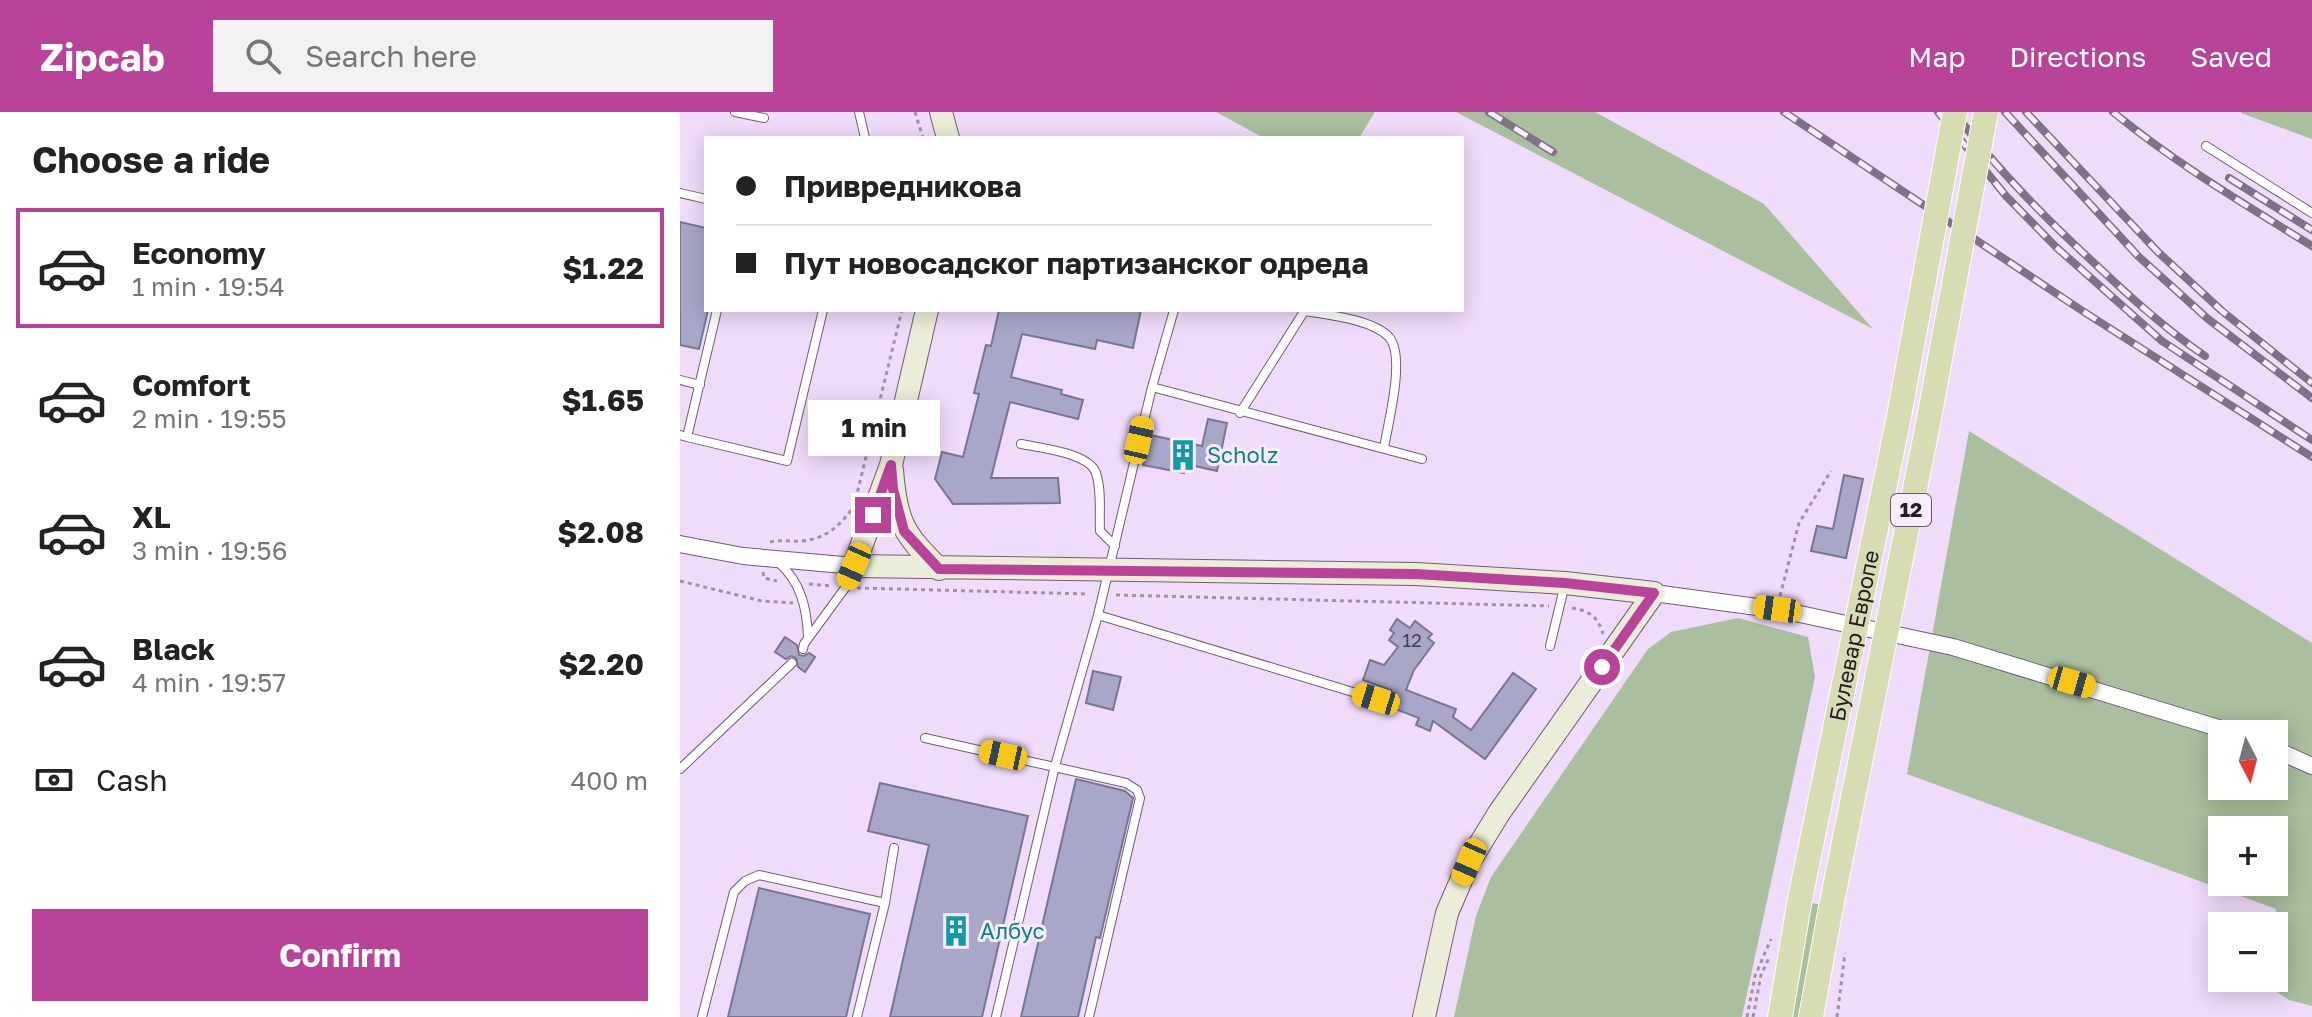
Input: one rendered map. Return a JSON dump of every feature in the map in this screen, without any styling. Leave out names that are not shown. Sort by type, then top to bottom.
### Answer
[{"type":"main road","name":"Булевар Европе","points":[[1780,1017],[1799,904],[1899,416],[1955,112]]},
{"type":"main road","name":"Булевар Европе","points":[[1811,1017],[1986,112]]},
{"type":"street","points":[[941,112],[947,136]]},
{"type":"street","points":[[854,566],[891,465],[927,312]]},
{"type":"street","points":[[891,465],[893,489],[904,531],[939,569]]},
{"type":"street","points":[[680,544],[771,559],[854,566],[1416,574],[1565,583],[1654,593],[1777,609],[1953,647],[2208,724]]},
{"type":"street","points":[[1424,1017],[1447,913],[1469,862],[1499,813],[1654,593]]},
{"type":"street","points":[[2288,755],[2312,766]]},
{"type":"lane","points":[[735,112],[764,118]]},
{"type":"lane","points":[[859,112],[865,136]]},
{"type":"lane","points":[[2206,146],[2312,213]]},
{"type":"lane","points":[[680,193],[704,199]]},
{"type":"lane","points":[[717,312],[700,385],[684,436],[787,461],[823,312]]},
{"type":"lane","points":[[996,1017],[1055,766],[1098,615],[1152,387],[1173,312]]},
{"type":"lane","points":[[1240,413],[1304,312]]},
{"type":"lane","points":[[1315,312],[1363,322],[1389,337],[1398,358],[1384,448]]},
{"type":"lane","points":[[680,380],[700,385]]},
{"type":"lane","points":[[1152,387],[1240,413],[1422,459]]},
{"type":"lane","points":[[1021,444],[1089,462],[1096,471],[1100,531],[1115,546]]},
{"type":"lane","points":[[771,559],[797,583],[808,619],[808,639]]},
{"type":"lane","points":[[803,649],[845,588],[854,566]]},
{"type":"lane","points":[[1550,646],[1565,583]]},
{"type":"lane","points":[[1098,615],[1376,699]]},
{"type":"lane","points":[[680,769],[792,663]]},
{"type":"lane","points":[[925,738],[1126,783],[1137,790],[1140,798],[1089,1017]]},
{"type":"lane","points":[[857,1017],[885,903],[894,848]]},
{"type":"lane","points":[[702,1017],[734,892],[745,881],[759,875],[885,903]]},
{"type":"path","points":[[915,112],[922,136]]},
{"type":"path","points":[[771,559],[767,543],[820,537],[842,524],[854,506],[902,312]]},
{"type":"path","points":[[1777,609],[1799,523],[1831,471]]},
{"type":"path","points":[[680,581],[776,602]]},
{"type":"path","points":[[1747,1017],[1755,976],[1774,931]]},
{"type":"path","points":[[1837,1017],[1846,943]]},
{"type":"green space","points":[[1216,112],[1375,112],[1360,136],[1260,136]]},
{"type":"green space","points":[[1456,112],[1595,112],[1764,204],[1873,329]]},
{"type":"green space","points":[[2241,112],[2312,112],[2312,139],[2241,113]]},
{"type":"green space","points":[[1969,431],[2312,643],[2312,1006],[2289,1000],[2277,992],[2288,992],[2288,912],[2276,912],[2276,909],[2240,896],[2288,896],[2288,816],[2208,816],[2208,884],[1907,774]]},
{"type":"green space","points":[[1738,618],[1808,637],[1815,677],[1742,1017],[1454,1017],[1476,916],[1491,877],[1648,649],[1671,632]]},
{"type":"green space","points":[[1811,903],[1822,905],[1800,1017],[1789,1017]]},
{"type":"building","points":[[680,222],[704,228],[704,312],[708,312],[699,349],[680,345]]},
{"type":"building","points":[[999,312],[1141,312],[1133,348],[1097,340],[1095,349],[1022,334],[1011,377],[1062,390],[1061,394],[1083,400],[1078,419],[1010,402],[991,478],[1058,478],[1060,503],[953,504],[935,479],[942,452],[963,457],[979,394],[974,393],[986,345],[991,346]]},
{"type":"building","name":"Scholz","points":[[1208,419],[1227,423],[1217,471],[1186,464],[1184,473],[1143,465],[1150,435],[1202,446]]},
{"type":"building","points":[[1844,475],[1863,479],[1846,558],[1811,551],[1817,526],[1833,529]]},
{"type":"building","points":[[1397,619],[1410,628],[1415,621],[1432,634],[1428,638],[1434,643],[1414,670],[1406,690],[1456,709],[1453,717],[1471,730],[1513,673],[1536,689],[1485,759],[1433,721],[1430,731],[1416,725],[1419,718],[1385,705],[1391,690],[1363,680],[1370,660],[1384,665],[1398,647],[1389,640],[1394,633],[1390,630]]},
{"type":"building","points":[[785,637],[797,645],[799,655],[809,653],[815,657],[805,672],[798,667],[796,658],[791,656],[786,659],[775,652]]},
{"type":"building","points":[[1093,671],[1121,677],[1113,710],[1086,703]]},
{"type":"building","points":[[1076,779],[1125,791],[1133,798],[1078,1017],[1021,1017]]},
{"type":"building","name":"Албус","points":[[880,783],[1028,816],[982,1017],[890,1017],[929,845],[868,831]]},
{"type":"building","points":[[759,888],[870,914],[846,1017],[728,1017]]},
{"type":"railway","points":[[1489,112],[1553,152]]},
{"type":"railway","points":[[1784,112],[2081,310],[2312,457]]},
{"type":"railway","points":[[1938,112],[2006,196],[2056,247],[2162,341],[2312,440]]},
{"type":"railway","points":[[1954,112],[2002,171],[2055,226],[2147,311],[2205,356]]},
{"type":"railway","points":[[2005,112],[2138,256],[2208,319],[2312,398]]},
{"type":"railway","points":[[2026,112],[2158,252],[2222,311],[2312,383]]},
{"type":"railway","points":[[2113,112],[2185,166],[2312,246]]},
{"type":"railway","points":[[2229,178],[2312,230]]},
{"type":"place","name":"Scholz","points":[[1183,455]]},
{"type":"place","name":"Албус","points":[[956,931]]},
{"type":"route","points":[[873,515],[891,465],[893,489],[904,531],[939,569],[1416,574],[1565,583],[1654,593],[1602,667]]}]
